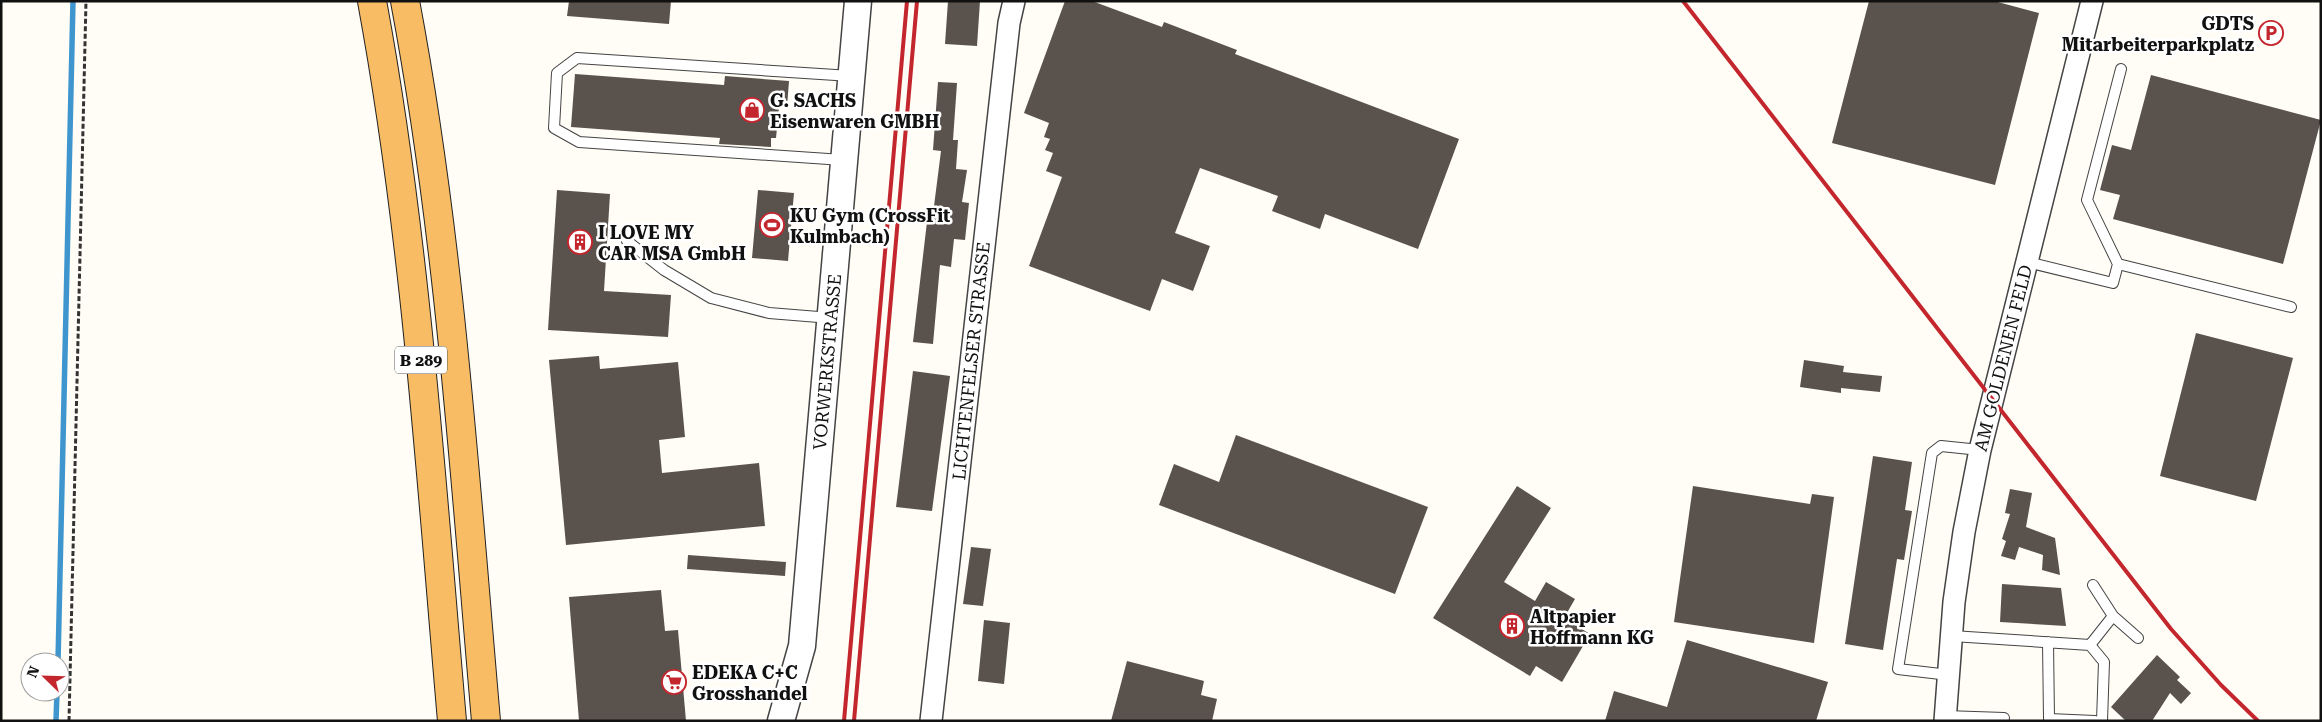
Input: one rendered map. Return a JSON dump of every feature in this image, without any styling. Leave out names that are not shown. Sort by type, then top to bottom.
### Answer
[{"type":"highway","name":"B 289","points":[[372,1],[407,232],[423,386],[452,721]]},
{"type":"highway","name":"B 289","points":[[405,1],[417,65],[439,223],[457,385],[486,721]]},
{"type":"street","name":"VORWERKSTRASSE","points":[[781,721],[802,646],[858,1]]},
{"type":"street","name":"LICHTENFELSER STRASSE","points":[[931,721],[1009,23],[1014,1]]},
{"type":"street","name":"AM GOLDENEN FELD","points":[[1945,718],[1964,532],[1980,450],[2092,1]]},
{"type":"lane","points":[[845,160],[579,142],[554,128],[557,73],[577,58],[852,76]]},
{"type":"lane","points":[[2027,262],[2113,283],[2118,264],[2087,200],[2121,70]]},
{"type":"lane","points":[[627,241],[664,270],[711,298],[769,313],[831,318]]},
{"type":"lane","points":[[2118,264],[2291,307]]},
{"type":"lane","points":[[1949,675],[1898,669],[1932,453],[1941,446],[1980,450]]},
{"type":"lane","points":[[2094,584],[2113,616],[2138,638]]},
{"type":"lane","points":[[2090,645],[2113,616]]},
{"type":"lane","points":[[1952,636],[2090,645],[2104,662],[2102,721]]},
{"type":"lane","points":[[2048,642],[2049,719],[2094,721]]},
{"type":"lane","points":[[1945,718],[2004,718]]},
{"type":"path","points":[[69,721],[86,1]]},
{"type":"building","points":[[569,1],[671,1],[669,24],[567,16]]},
{"type":"building","points":[[948,1],[980,1],[977,46],[945,44]]},
{"type":"building","points":[[1065,1],[1092,1],[1162,27],[1164,22],[1237,50],[1235,54],[1459,139],[1418,249],[1325,214],[1320,229],[1272,211],[1278,196],[1200,168],[1175,233],[1210,246],[1193,291],[1162,279],[1150,311],[1029,266],[1062,177],[1046,171],[1053,153],[1045,150],[1050,139],[1044,137],[1049,123],[1024,113]]},
{"type":"building","points":[[1869,1],[1994,1],[2039,13],[1995,185],[1832,143]]},
{"type":"building","points":[[575,74],[724,85],[725,76],[789,81],[787,107],[779,107],[776,138],[771,138],[771,147],[719,144],[720,138],[571,127]]},
{"type":"building","points":[[2151,75],[2321,120],[2283,264],[2113,219],[2120,195],[2100,190],[2112,145],[2131,150]]},
{"type":"building","points":[[938,82],[957,83],[953,140],[958,140],[956,169],[967,170],[962,202],[969,203],[965,240],[954,239],[951,267],[940,265],[933,344],[913,342],[928,213],[933,214],[941,151],[933,150]]},
{"type":"building","name":"I LOVE MY CAR MSA GmbH","points":[[557,190],[610,194],[604,291],[671,295],[668,337],[548,330]]},
{"type":"building","points":[[758,190],[794,193],[788,261],[752,258]]},
{"type":"building","points":[[2196,333],[2293,358],[2256,501],[2160,476]]},
{"type":"building","points":[[599,356],[600,369],[678,362],[685,437],[659,440],[662,473],[759,463],[765,526],[566,545],[549,360]]},
{"type":"building","points":[[1804,360],[1844,366],[1843,372],[1882,376],[1880,392],[1841,388],[1841,393],[1800,387]]},
{"type":"building","points":[[913,371],[950,376],[932,511],[896,507]]},
{"type":"building","points":[[1236,435],[1428,507],[1395,594],[1159,505],[1174,464],[1219,482]]},
{"type":"building","points":[[1873,456],[1912,462],[1905,510],[1912,511],[1904,560],[1897,559],[1883,650],[1845,644]]},
{"type":"building","name":"Altpapier Hoffmann KG","points":[[1517,486],[1551,508],[1504,582],[1535,601],[1546,582],[1575,599],[1564,618],[1590,634],[1562,682],[1536,666],[1530,676],[1433,618]]},
{"type":"building","points":[[1693,486],[1810,504],[1812,494],[1834,497],[1814,643],[1674,622]]},
{"type":"building","points":[[2010,489],[2032,493],[2026,527],[2055,538],[2060,575],[2042,570],[2043,555],[2019,547],[2015,560],[2001,556],[2006,541],[2002,539],[2010,514],[2005,513]]},
{"type":"building","points":[[971,547],[991,549],[983,606],[963,604]]},
{"type":"building","points":[[688,555],[786,562],[785,576],[687,569]]},
{"type":"building","points":[[2002,584],[2061,588],[2066,626],[2000,622]]},
{"type":"building","points":[[661,590],[665,631],[678,630],[686,721],[579,721],[569,597]]},
{"type":"building","points":[[984,620],[1010,623],[1004,684],[978,681]]},
{"type":"building","points":[[1687,640],[1828,682],[1816,721],[1605,721],[1614,691],[1667,707]]},
{"type":"building","points":[[2157,655],[2180,677],[2177,680],[2191,693],[2181,704],[2170,693],[2152,721],[2126,721],[2111,707]]},
{"type":"building","points":[[1127,661],[1204,681],[1201,695],[1217,699],[1212,721],[1111,721]]},
{"type":"waterway","points":[[58,652],[73,1]]},
{"type":"waterway","points":[[56,721],[57,702]]},
{"type":"railway","points":[[844,721],[907,1]]},
{"type":"railway","points":[[854,721],[917,1]]},
{"type":"railway","points":[[1683,1],[2171,629],[2221,685],[2258,721]]},
{"type":"place","name":"GDTS Mitarbeiterparkplatz","points":[[2271,33]]},
{"type":"place","name":"G. SACHS Eisenwaren GMBH","points":[[752,110]]},
{"type":"place","name":"KU Gym (CrossFit Kulmbach)","points":[[772,225]]},
{"type":"place","name":"I LOVE MY CAR MSA GmbH","points":[[580,242]]},
{"type":"place","name":"Altpapier Hoffmann KG","points":[[1512,626]]},
{"type":"place","name":"EDEKA C+C Grosshandel","points":[[674,682]]}]
